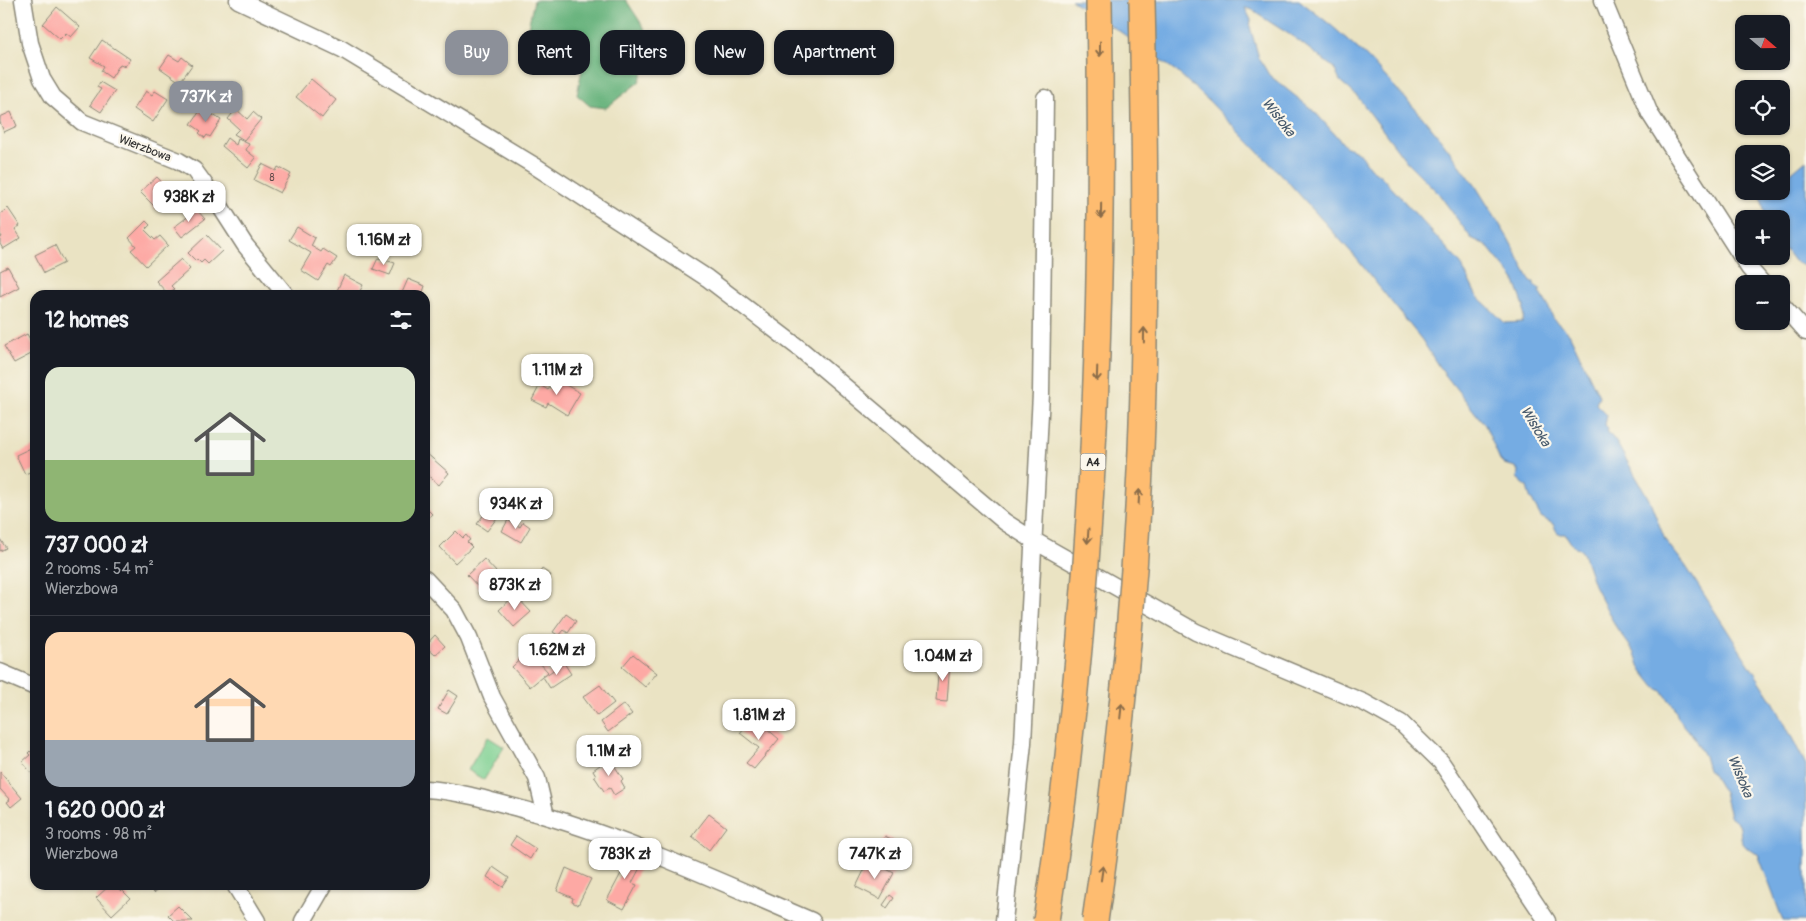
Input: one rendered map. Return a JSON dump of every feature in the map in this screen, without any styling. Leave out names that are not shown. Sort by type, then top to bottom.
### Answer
[{"type":"highway","name":"A4","points":[[1046,921],[1069,755],[1090,506],[1097,377],[1100,241],[1100,0]]},
{"type":"highway","points":[[1095,921],[1124,684],[1138,511],[1144,320],[1142,0]]},
{"type":"street","name":"Wierzbowa","points":[[23,0],[30,43],[42,79],[53,97],[82,122],[179,161],[194,170],[245,245],[282,290]]},
{"type":"street","points":[[238,0],[342,49],[535,166],[707,278],[799,348],[1005,522],[1033,540],[1196,632],[1365,703],[1400,723],[1441,762],[1547,921]]},
{"type":"street","points":[[1603,0],[1650,114],[1755,275]]},
{"type":"street","points":[[1004,921],[1023,743],[1041,394],[1045,98]]},
{"type":"street","points":[[1790,314],[1806,332]]},
{"type":"street","points":[[430,584],[454,610],[469,638],[492,698],[538,778],[546,816]]},
{"type":"street","points":[[0,672],[30,684]]},
{"type":"street","points":[[430,789],[481,797],[546,816],[634,847],[812,921]]},
{"type":"street","points":[[238,890],[257,921]]},
{"type":"street","points":[[303,921],[321,890]]},
{"type":"green space","points":[[534,0],[626,0],[646,30],[600,30],[600,75],[642,75],[639,82],[606,108],[590,106],[577,95],[581,75],[590,75],[590,30],[528,30]]},
{"type":"green space","points":[[488,737],[504,747],[484,780],[468,770]]},
{"type":"water","name":"Wisłoka","points":[[1071,0],[1299,0],[1367,57],[1442,141],[1475,185],[1508,238],[1531,282],[1534,282],[1534,285],[1540,289],[1554,320],[1569,333],[1599,396],[1596,404],[1607,415],[1605,425],[1608,428],[1607,431],[1616,442],[1650,501],[1665,540],[1685,565],[1774,703],[1806,765],[1806,921],[1783,921],[1758,854],[1750,850],[1743,843],[1739,825],[1730,816],[1724,793],[1708,770],[1704,756],[1693,736],[1678,718],[1674,706],[1640,668],[1635,653],[1616,627],[1594,585],[1583,553],[1579,548],[1573,546],[1565,534],[1557,532],[1553,524],[1541,517],[1530,497],[1527,487],[1517,478],[1518,472],[1516,467],[1504,464],[1500,460],[1485,425],[1439,367],[1422,340],[1352,253],[1289,183],[1209,101],[1176,71]],"holes":[[[1245,8],[1251,8],[1334,68],[1340,81],[1357,96],[1407,162],[1439,194],[1471,238],[1486,245],[1514,279],[1524,306],[1523,322],[1505,323],[1476,295],[1461,264],[1380,175],[1370,168],[1362,156],[1355,150],[1346,147],[1314,111],[1269,75],[1259,58],[1250,27],[1251,20]]]},
{"type":"water","points":[[1806,160],[1806,267],[1794,261],[1790,256],[1790,210],[1764,210],[1761,200],[1790,200],[1790,173]]},
{"type":"building","points":[[57,7],[80,27],[71,37],[66,33],[60,39],[43,24]]},
{"type":"building","points":[[102,40],[130,59],[125,66],[120,64],[111,78],[101,71],[104,66],[90,58]]},
{"type":"building","points":[[169,55],[179,61],[182,57],[192,65],[180,82],[160,68]]},
{"type":"building","points":[[311,79],[336,100],[322,118],[296,97]]},
{"type":"building","points":[[100,82],[115,91],[101,112],[90,105],[101,89],[97,87]]},
{"type":"building","points":[[146,91],[152,95],[155,91],[168,99],[153,122],[134,109]]},
{"type":"building","points":[[202,108],[221,120],[210,137],[207,135],[205,138],[199,133],[201,131],[191,124]]},
{"type":"building","points":[[236,109],[247,119],[253,112],[261,119],[244,140],[234,134],[239,129],[228,119]]},
{"type":"building","points":[[11,112],[17,126],[4,132],[0,117]]},
{"type":"building","points":[[227,138],[236,145],[238,139],[249,144],[246,150],[256,158],[248,168],[222,146]]},
{"type":"building","points":[[262,164],[276,171],[278,167],[291,174],[280,193],[254,180]]},
{"type":"building","points":[[157,177],[173,194],[157,209],[140,192]]},
{"type":"building","points":[[8,208],[20,226],[15,229],[21,238],[3,249],[0,244],[0,238],[2,237],[0,234],[0,214]]},
{"type":"building","points":[[197,210],[205,219],[182,237],[174,227]]},
{"type":"building","points":[[146,221],[150,225],[145,230],[155,240],[160,236],[168,245],[146,266],[131,250],[136,246],[129,238]]},
{"type":"building","points":[[297,227],[315,238],[311,246],[321,252],[323,249],[337,258],[331,267],[328,265],[318,281],[301,270],[311,253],[289,240]]},
{"type":"building","points":[[207,235],[222,251],[208,264],[204,260],[201,263],[197,259],[196,261],[188,253]]},
{"type":"building","points":[[55,245],[64,263],[44,273],[35,255]]},
{"type":"building","points":[[378,258],[395,263],[390,275],[373,269]]},
{"type":"building","points":[[181,259],[190,269],[171,286],[174,289],[173,290],[164,290],[156,281]]},
{"type":"building","points":[[8,267],[19,287],[0,297],[0,271]]},
{"type":"building","points":[[344,275],[363,285],[360,290],[337,290]]},
{"type":"building","points":[[408,279],[425,286],[424,290],[403,290]]},
{"type":"building","points":[[27,334],[30,339],[30,355],[14,363],[4,346]]},
{"type":"building","points":[[552,377],[580,393],[567,415],[548,403],[546,407],[532,400],[540,385],[548,390],[551,386],[548,385]]},
{"type":"building","points":[[30,448],[30,472],[25,474],[16,455]]},
{"type":"building","points":[[430,456],[449,473],[439,485],[430,477]]},
{"type":"building","points":[[490,506],[500,514],[487,531],[477,524]]},
{"type":"building","points":[[508,520],[520,527],[523,522],[530,527],[521,542],[502,531]]},
{"type":"building","points":[[456,531],[463,538],[466,535],[470,540],[467,542],[472,547],[455,563],[440,547]]},
{"type":"building","points":[[0,539],[6,548],[0,551]]},
{"type":"building","points":[[484,559],[499,575],[482,591],[467,575]]},
{"type":"building","points":[[542,569],[551,575],[542,591],[532,584]]},
{"type":"building","points":[[515,595],[531,612],[514,627],[499,610]]},
{"type":"building","points":[[566,614],[576,621],[568,633],[564,630],[559,636],[553,632]]},
{"type":"building","points":[[435,635],[445,646],[435,655],[430,650],[430,640]]},
{"type":"building","points":[[529,651],[548,672],[530,687],[512,667]]},
{"type":"building","points":[[633,654],[657,673],[645,687],[622,667]]},
{"type":"building","points":[[939,662],[950,663],[947,702],[936,701]]},
{"type":"building","points":[[564,663],[571,674],[550,688],[543,677]]},
{"type":"building","points":[[600,685],[614,703],[597,716],[583,697]]},
{"type":"building","points":[[449,690],[458,696],[447,714],[438,709]]},
{"type":"building","points":[[624,704],[632,714],[608,732],[601,722]]},
{"type":"building","points":[[753,717],[779,739],[754,769],[746,763],[759,748],[740,733]]},
{"type":"building","points":[[30,755],[30,771],[22,762]]},
{"type":"building","points":[[605,759],[609,760],[611,766],[614,765],[623,779],[621,781],[625,788],[614,795],[610,788],[604,791],[594,776],[596,775],[593,770]]},
{"type":"building","points":[[0,772],[22,798],[11,807],[7,802],[10,800],[0,789]]},
{"type":"building","points":[[709,814],[726,827],[709,850],[692,836]]},
{"type":"building","points":[[516,836],[536,849],[530,859],[510,845]]},
{"type":"building","points":[[885,836],[895,841],[886,860],[876,854]]},
{"type":"building","points":[[619,849],[643,862],[632,883],[637,885],[624,909],[607,900],[626,864],[615,858]]},
{"type":"building","points":[[869,860],[894,873],[880,899],[856,887]]},
{"type":"building","points":[[493,867],[509,878],[503,887],[487,877]]},
{"type":"building","points":[[566,868],[591,879],[578,905],[572,902],[573,898],[557,891]]},
{"type":"building","points":[[105,890],[122,890],[130,898],[112,915],[96,898]]},
{"type":"building","points":[[890,895],[894,898],[887,908],[883,905]]},
{"type":"building","points":[[178,906],[193,921],[174,921],[168,915]]}]
